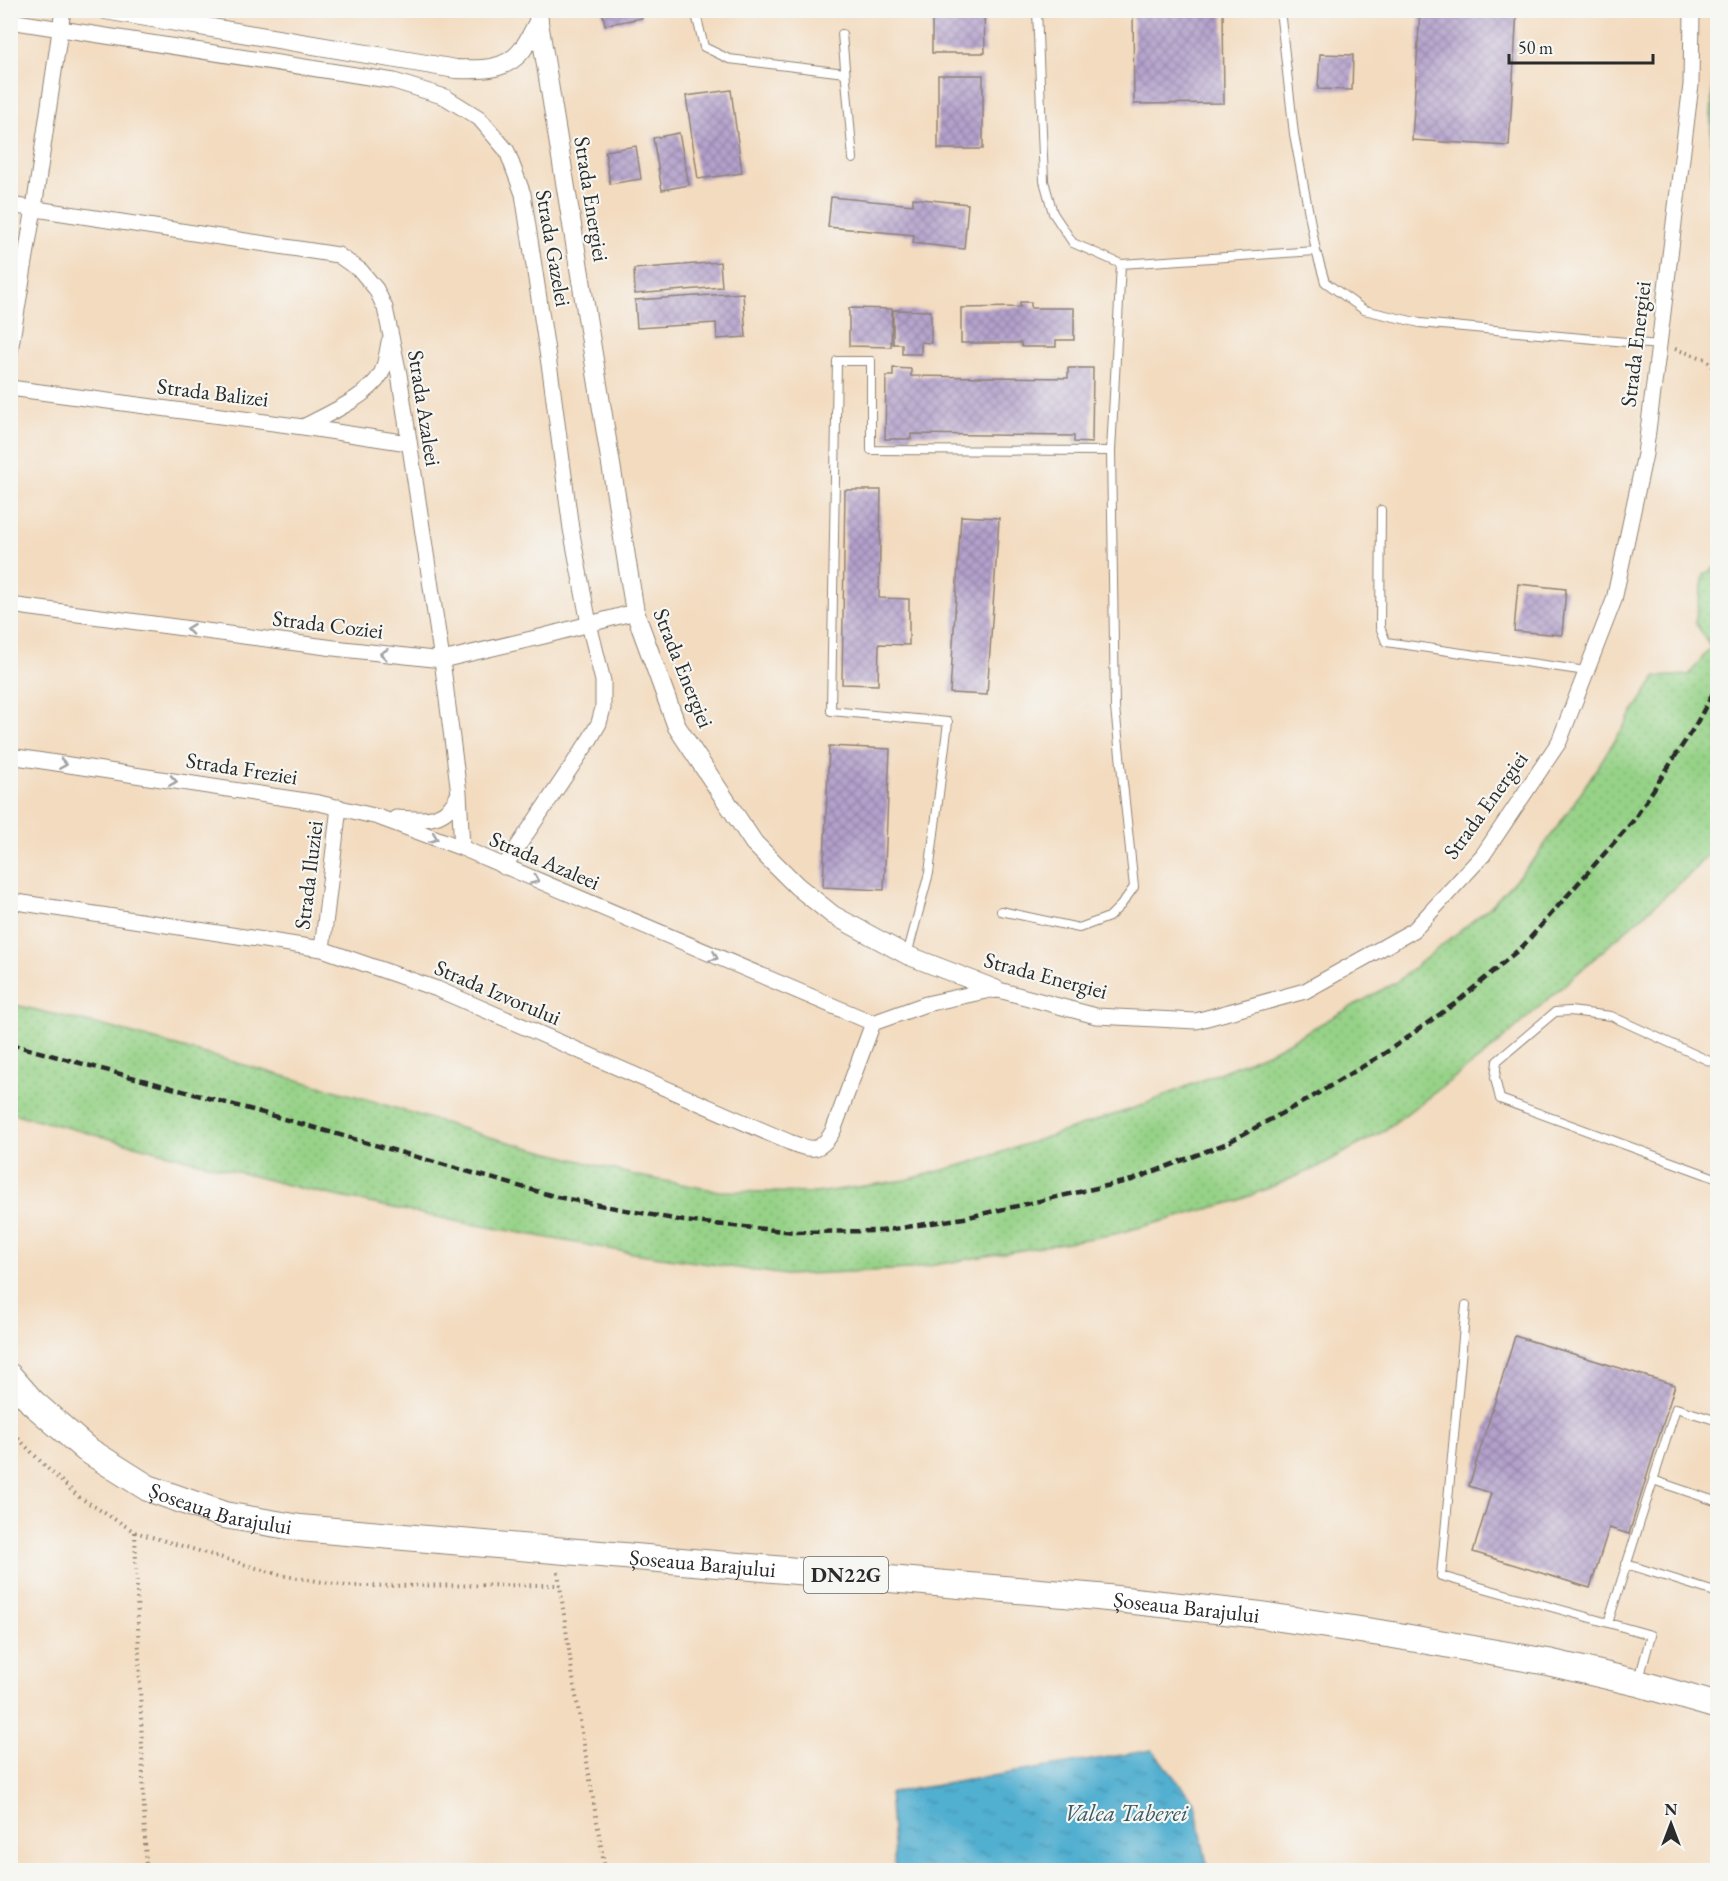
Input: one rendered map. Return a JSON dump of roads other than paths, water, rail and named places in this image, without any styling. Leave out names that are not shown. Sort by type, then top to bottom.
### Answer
[{"type":"highway","name":"Șoseaua Barajului","points":[[10,1377],[32,1402],[86,1449],[148,1488],[224,1515],[300,1528],[1098,1597],[1261,1615],[1548,1662],[1638,1683],[1718,1706]]},
{"type":"street","points":[[10,351],[63,10]]},
{"type":"street","points":[[105,10],[465,69],[484,70],[505,64],[522,50],[538,15]]},
{"type":"street","name":"Strada Energiei","points":[[538,15],[635,612],[677,727],[754,843],[796,886],[833,915],[907,955],[995,989],[1096,1016],[1196,1021],[1305,991],[1414,930],[1483,855],[1559,742],[1614,600],[1644,454],[1691,85],[1692,10]]},
{"type":"street","name":"Strada Gazelei","points":[[10,21],[394,81],[445,98],[479,118],[507,151],[523,194],[551,377],[571,530],[589,624],[603,681],[603,701],[598,723],[590,739],[504,867]]},
{"type":"street","name":"Strada Azaleei","points":[[10,205],[338,255],[361,271],[376,290],[385,308],[399,374],[442,660],[459,793],[462,848],[873,1023]]},
{"type":"street","name":"Strada Azaleei","points":[[303,427],[356,399],[380,375],[387,358],[389,334]]},
{"type":"street","name":"Strada Balizei","points":[[10,388],[408,443]]},
{"type":"street","name":"Strada Coziei","points":[[10,606],[442,660],[635,612]]},
{"type":"street","name":"Strada Freziei","points":[[10,756],[339,807],[378,817],[462,848]]},
{"type":"street","points":[[378,817],[415,819],[442,815],[455,802],[459,793]]},
{"type":"street","name":"Strada Iluziei","points":[[322,949],[339,807]]},
{"type":"street","name":"Strada Izvorului","points":[[10,901],[322,949],[437,989],[789,1142],[815,1148],[825,1144],[833,1131],[873,1023]]},
{"type":"street","points":[[873,1023],[926,1004],[995,989]]},
{"type":"lane","points":[[695,10],[704,47],[729,59],[845,73]]},
{"type":"lane","points":[[1037,10],[1044,181],[1053,213],[1073,243],[1121,264],[1316,251]]},
{"type":"lane","points":[[1280,10],[1294,134],[1316,251],[1325,282],[1364,310],[1420,323],[1659,345]]},
{"type":"lane","points":[[842,34],[853,159]]},
{"type":"lane","points":[[1001,911],[1080,928],[1109,917],[1134,887],[1115,708],[1111,452],[1121,264]]},
{"type":"lane","points":[[907,955],[929,873],[948,722],[831,711],[837,361],[871,361],[871,450],[1111,452]]},
{"type":"lane","points":[[1381,510],[1380,627],[1386,642],[1586,671]]},
{"type":"lane","points":[[1718,1065],[1611,1016],[1570,1011],[1556,1012],[1497,1060],[1495,1078],[1500,1099],[1718,1179]]},
{"type":"lane","points":[[1466,1305],[1441,1576],[1651,1635],[1638,1683]]},
{"type":"lane","points":[[1608,1623],[1676,1407],[1718,1421]]},
{"type":"lane","points":[[1653,1480],[1718,1502]]},
{"type":"lane","points":[[1626,1564],[1718,1593]]},
{"type":"water","name":"Valea Taberei","points":[[1152,1750],[1195,1803],[1208,1870],[895,1870],[889,1793]]},
{"type":"railway","points":[[10,1044],[557,1197],[684,1221],[794,1232],[881,1231],[964,1218],[1132,1180],[1227,1143],[1312,1097],[1385,1053],[1457,1002],[1523,946],[1633,821],[1695,726],[1718,684]]}]
